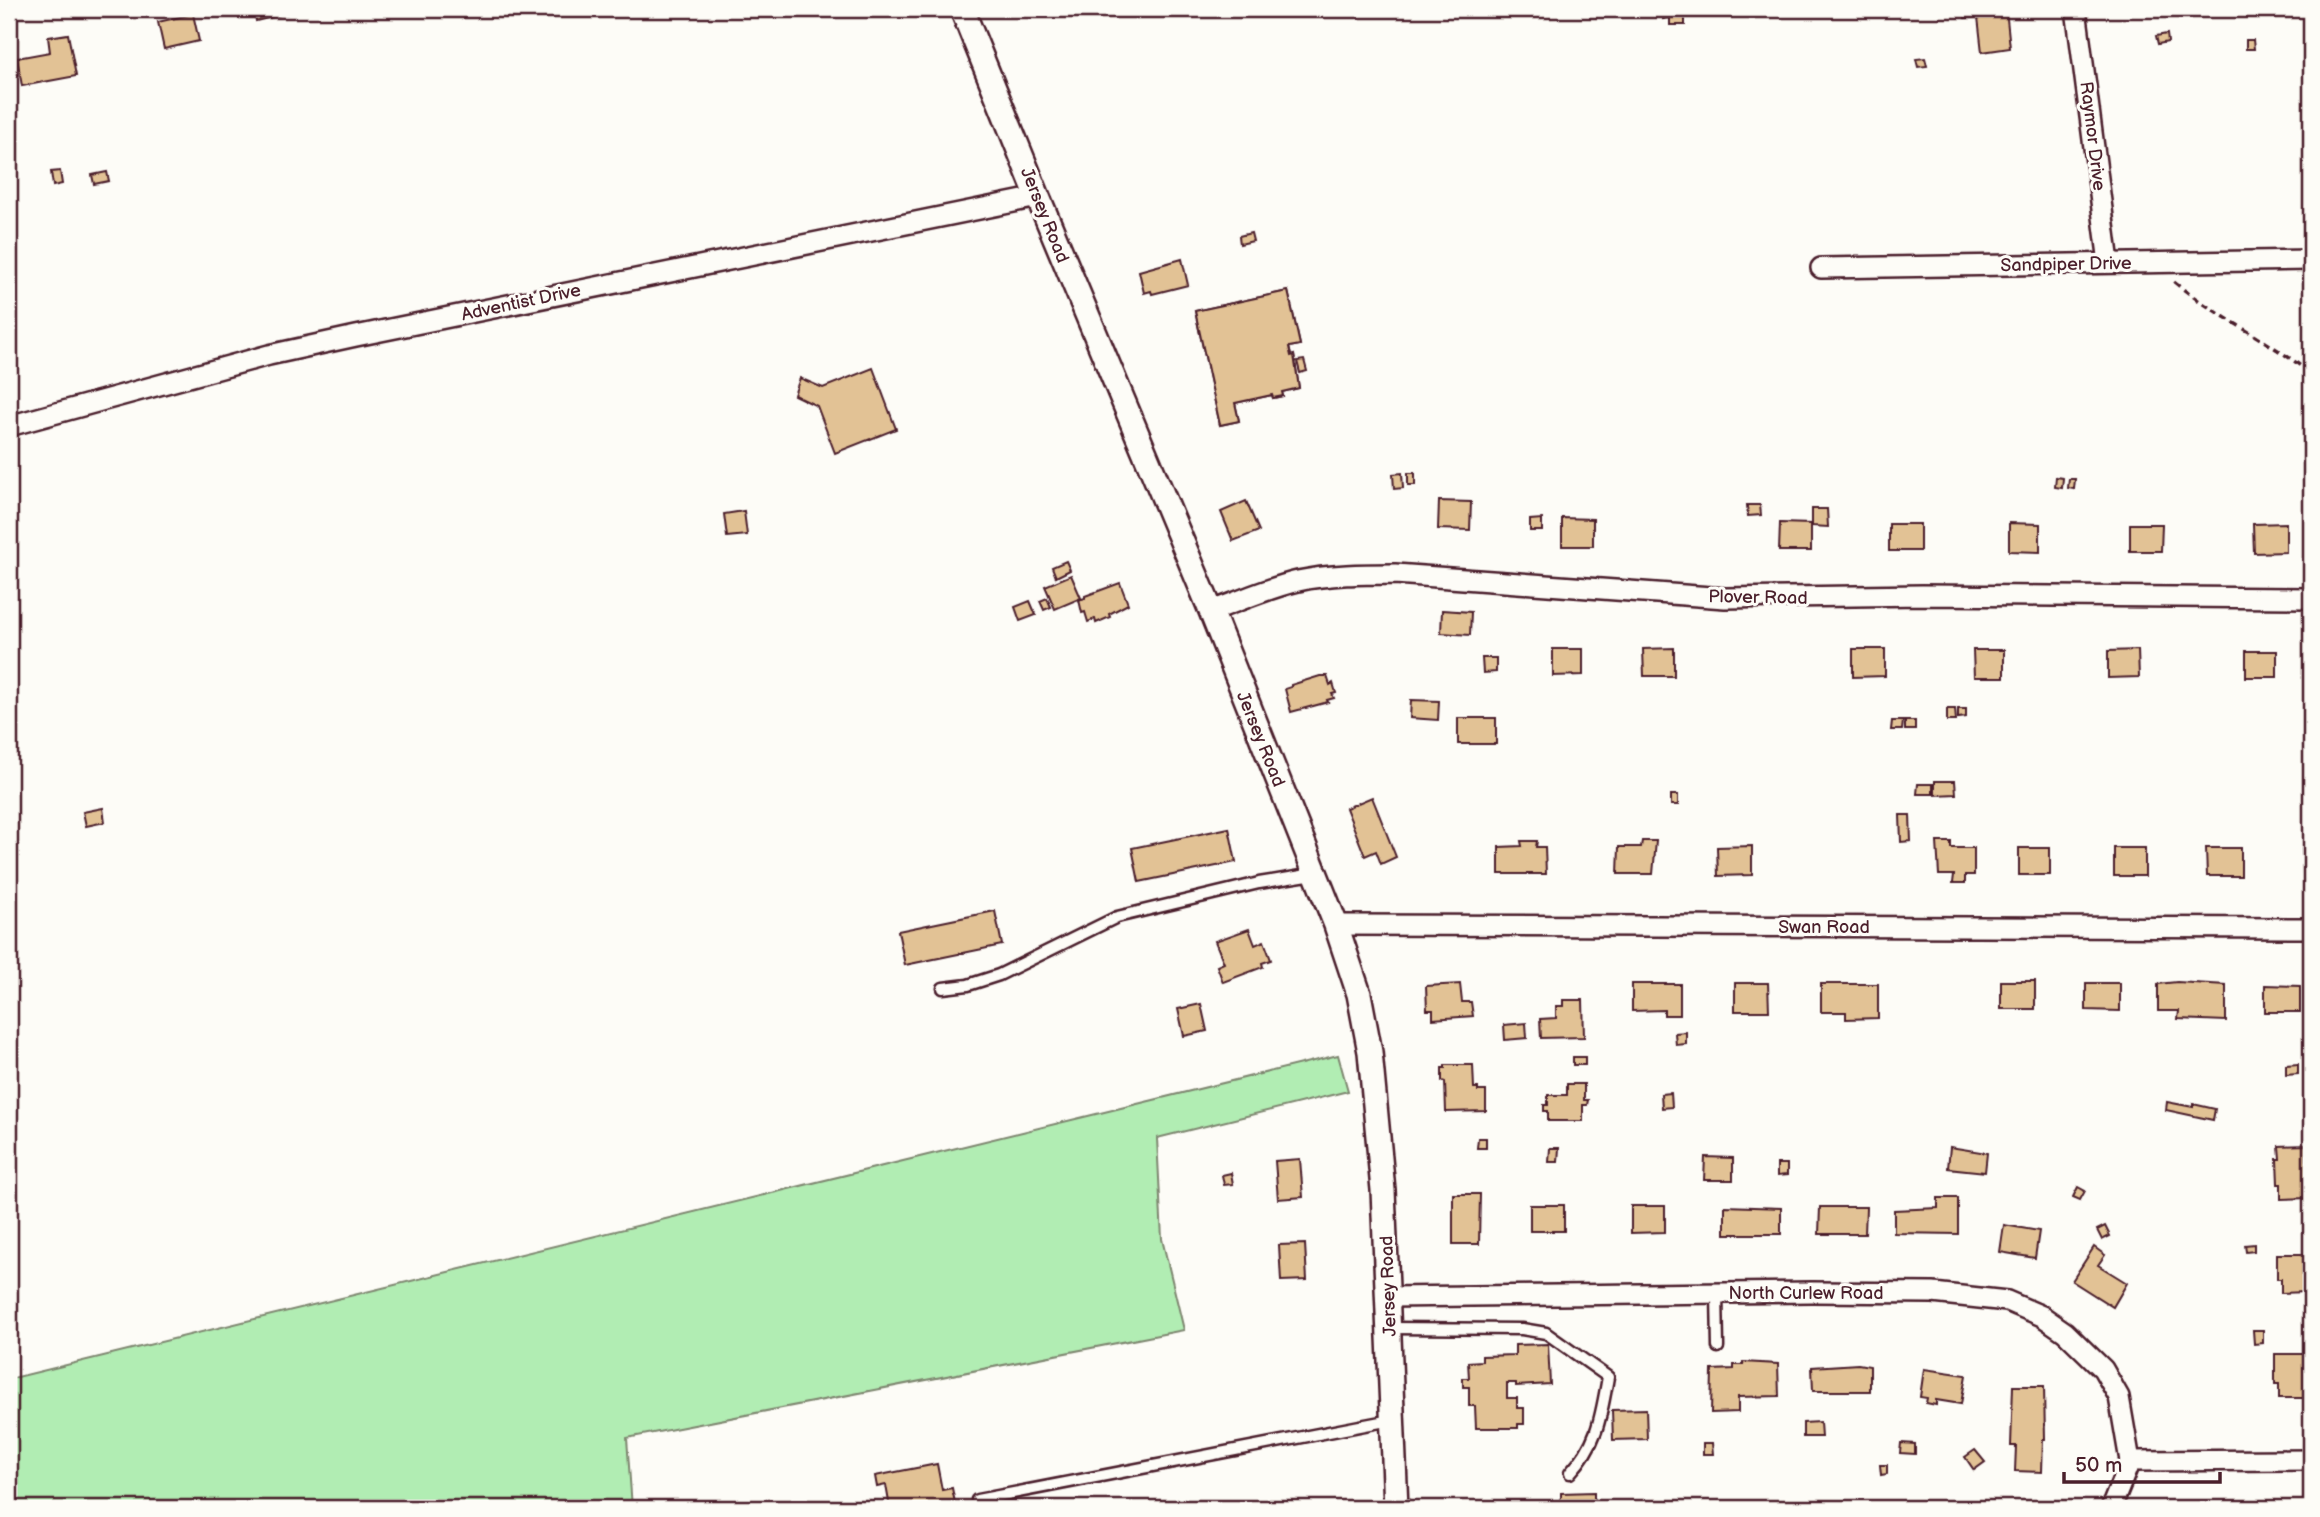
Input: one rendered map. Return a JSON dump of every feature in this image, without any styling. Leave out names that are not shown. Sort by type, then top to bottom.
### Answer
[{"type":"street","name":"Jersey Road","points":[[962,9],[1212,611],[1336,925],[1359,994],[1370,1052],[1383,1190],[1396,1508]]},
{"type":"street","name":"Raymor Drive","points":[[2076,9],[2109,263]]},
{"type":"street","name":"Adventist Drive","points":[[9,426],[269,355],[1038,197]]},
{"type":"street","name":"Sandpiper Drive","points":[[1821,268],[2311,260]]},
{"type":"street","name":"Plover Road","points":[[1212,611],[1301,580],[1361,574],[1395,574],[1725,598],[1922,595],[2311,598]]},
{"type":"street","name":"Swan Road","points":[[1336,925],[2311,928]]},
{"type":"street","name":"North Curlew Road","points":[[1389,1297],[1933,1293],[2007,1301],[2042,1316],[2065,1332],[2103,1369],[2119,1397],[2130,1461]]},
{"type":"street","points":[[2111,1508],[2130,1461],[2311,1460]]},
{"type":"lane","points":[[943,988],[968,985],[999,975],[1117,917],[1259,883],[1315,874]]},
{"type":"lane","points":[[1717,1293],[1718,1347]]},
{"type":"lane","points":[[1390,1328],[1522,1329],[1546,1333],[1608,1377],[1599,1428],[1582,1461],[1570,1474]]},
{"type":"lane","points":[[977,1500],[1392,1420]]},
{"type":"path","points":[[2150,263],[2202,304],[2264,341],[2311,374]]},
{"type":"green space","points":[[1338,1055],[1348,1091],[1157,1138],[1162,1239],[1184,1330],[627,1438],[632,1508],[9,1508],[9,1379]]},
{"type":"building","points":[[254,9],[305,9],[256,21]]},
{"type":"building","points":[[1663,9],[1692,9],[1692,17],[1685,17],[1685,25],[1670,25],[1670,18],[1663,19]]},
{"type":"building","points":[[1964,9],[2006,9],[2010,48],[1982,52],[1978,17],[1965,18]]},
{"type":"building","points":[[193,14],[199,41],[164,49],[158,22]]},
{"type":"building","points":[[68,34],[76,76],[22,86],[17,58],[50,52],[48,37]]},
{"type":"building","points":[[2167,34],[2168,42],[2158,44],[2156,36]]},
{"type":"building","points":[[2246,40],[2253,40],[2254,49],[2246,49]]},
{"type":"building","points":[[1925,58],[1927,66],[1918,67],[1916,59]]},
{"type":"building","points":[[60,171],[62,184],[53,186],[51,172]]},
{"type":"building","points":[[107,172],[109,181],[94,184],[92,175]]},
{"type":"building","points":[[1251,233],[1253,241],[1240,244],[1239,236]]},
{"type":"building","points":[[1182,259],[1188,285],[1152,294],[1151,291],[1144,293],[1139,271]]},
{"type":"building","points":[[1288,291],[1300,345],[1289,347],[1291,356],[1294,355],[1299,388],[1282,392],[1283,396],[1273,398],[1272,395],[1235,403],[1239,421],[1220,425],[1195,311]],"holes":[[[1249,350],[1251,358],[1230,363],[1228,354]]]},
{"type":"building","points":[[1288,291],[1300,345],[1289,347],[1291,356],[1294,355],[1299,388],[1282,392],[1283,396],[1273,398],[1272,395],[1235,403],[1239,421],[1220,425],[1195,311]]},
{"type":"building","points":[[1304,360],[1307,371],[1300,373],[1297,361]]},
{"type":"building","points":[[873,368],[896,429],[835,453],[817,406],[794,395],[800,378],[823,388]]},
{"type":"building","points":[[1402,473],[1403,488],[1394,489],[1393,474]]},
{"type":"building","points":[[1408,473],[1415,473],[1415,485],[1408,485]]},
{"type":"building","points":[[2056,477],[2063,478],[2062,488],[2055,487]]},
{"type":"building","points":[[2069,479],[2075,479],[2074,489],[2068,488]]},
{"type":"building","points":[[1246,501],[1259,531],[1233,541],[1221,512]]},
{"type":"building","points":[[1439,501],[1471,502],[1470,530],[1438,529]]},
{"type":"building","points":[[1747,505],[1760,505],[1761,515],[1748,516]]},
{"type":"building","points":[[1812,509],[1827,509],[1828,527],[1812,526]]},
{"type":"building","points":[[744,511],[747,535],[727,537],[724,514]]},
{"type":"building","points":[[1562,518],[1593,519],[1593,546],[1562,546]]},
{"type":"building","points":[[1542,519],[1542,531],[1530,531],[1530,520]]},
{"type":"building","points":[[1780,523],[1811,524],[1811,551],[1779,551]]},
{"type":"building","points":[[2009,523],[2040,524],[2040,552],[2009,551]]},
{"type":"building","points":[[2286,523],[2286,552],[2254,553],[2253,524]]},
{"type":"building","points":[[1889,524],[1920,524],[1920,551],[1889,551]]},
{"type":"building","points":[[2130,524],[2162,524],[2161,551],[2130,551]]},
{"type":"building","points":[[1066,561],[1070,570],[1056,577],[1052,567]]},
{"type":"building","points":[[1071,575],[1081,598],[1055,609],[1045,586]]},
{"type":"building","points":[[1120,583],[1128,604],[1109,614],[1110,617],[1096,623],[1095,619],[1088,622],[1085,612],[1082,613],[1079,600]]},
{"type":"building","points":[[1047,598],[1051,607],[1044,610],[1040,601]]},
{"type":"building","points":[[1030,601],[1036,615],[1020,621],[1015,607]]},
{"type":"building","points":[[1442,610],[1471,612],[1470,635],[1441,633]]},
{"type":"building","points":[[1674,648],[1674,676],[1644,676],[1643,649]]},
{"type":"building","points":[[1553,649],[1583,649],[1583,675],[1553,676]]},
{"type":"building","points":[[1853,649],[1885,649],[1885,676],[1853,677]]},
{"type":"building","points":[[1973,650],[2004,650],[2004,677],[1974,677]]},
{"type":"building","points":[[2138,650],[2139,677],[2108,678],[2108,651]]},
{"type":"building","points":[[2246,651],[2277,651],[2277,677],[2246,677]]},
{"type":"building","points":[[1482,658],[1496,658],[1496,672],[1483,673]]},
{"type":"building","points":[[1327,676],[1330,685],[1333,683],[1336,693],[1332,694],[1334,698],[1291,712],[1285,689]]},
{"type":"building","points":[[1411,700],[1439,701],[1438,720],[1410,718]]},
{"type":"building","points":[[1947,709],[1955,709],[1956,721],[1947,721]]},
{"type":"building","points":[[1958,709],[1966,709],[1966,717],[1958,718]]},
{"type":"building","points":[[2305,709],[2311,709],[2311,723],[2305,723]]},
{"type":"building","points":[[1458,718],[1496,718],[1496,744],[1458,744]]},
{"type":"building","points":[[1892,721],[1903,721],[1902,730],[1891,730]]},
{"type":"building","points":[[1905,721],[1915,721],[1915,730],[1905,730]]},
{"type":"building","points":[[1935,781],[1955,781],[1956,794],[1935,795]]},
{"type":"building","points":[[1918,784],[1933,784],[1933,794],[1917,794]]},
{"type":"building","points":[[1671,795],[1678,795],[1678,805],[1671,805]]},
{"type":"building","points":[[1372,797],[1396,857],[1381,864],[1376,851],[1365,856],[1346,808]]},
{"type":"building","points":[[103,808],[105,822],[86,826],[83,812]]},
{"type":"building","points":[[1900,815],[1910,815],[1911,841],[1901,842]]},
{"type":"building","points":[[1229,828],[1236,862],[1139,882],[1132,848]]},
{"type":"building","points":[[1521,841],[1537,841],[1536,847],[1545,847],[1546,874],[1499,874],[1499,847],[1522,846]]},
{"type":"building","points":[[1642,841],[1656,841],[1653,874],[1618,874],[1619,847],[1641,847]]},
{"type":"building","points":[[1937,842],[1951,842],[1951,848],[1974,848],[1974,875],[1965,875],[1965,883],[1953,883],[1954,875],[1939,875]]},
{"type":"building","points":[[1752,846],[1752,875],[1718,876],[1717,847]]},
{"type":"building","points":[[2019,848],[2050,848],[2050,875],[2019,875]]},
{"type":"building","points":[[2114,848],[2145,848],[2145,876],[2114,876]]},
{"type":"building","points":[[2206,848],[2241,848],[2241,876],[2207,876]]},
{"type":"building","points":[[2302,849],[2311,849],[2311,877],[2303,877]]},
{"type":"building","points":[[995,911],[1002,945],[905,965],[898,931]]},
{"type":"building","points":[[1249,929],[1255,945],[1264,941],[1271,960],[1262,963],[1263,967],[1223,982],[1217,966],[1224,963],[1215,941]]},
{"type":"building","points":[[2001,981],[2035,981],[2035,1009],[2001,1009]]},
{"type":"building","points":[[2177,982],[2226,985],[2226,1021],[2178,1019],[2179,1011],[2158,1011],[2158,984]]},
{"type":"building","points":[[1735,983],[1768,983],[1769,1011],[1735,1011]]},
{"type":"building","points":[[2086,983],[2120,983],[2120,1011],[2086,1010]]},
{"type":"building","points":[[1460,984],[1462,1002],[1471,1002],[1473,1016],[1433,1019],[1433,1010],[1427,1010],[1426,986]]},
{"type":"building","points":[[1632,984],[1680,984],[1680,1015],[1664,1015],[1664,1010],[1632,1011]]},
{"type":"building","points":[[1821,984],[1878,984],[1878,1018],[1846,1019],[1846,1012],[1821,1012]]},
{"type":"building","points":[[2265,985],[2300,986],[2300,1012],[2265,1012]]},
{"type":"building","points":[[1563,1000],[1583,1000],[1584,1037],[1541,1038],[1540,1019],[1556,1018],[1556,1006],[1563,1006]]},
{"type":"building","points":[[1201,1004],[1207,1031],[1184,1036],[1178,1009]]},
{"type":"building","points":[[1526,1023],[1527,1038],[1505,1040],[1504,1025]]},
{"type":"building","points":[[1686,1032],[1686,1044],[1676,1045],[1675,1033]]},
{"type":"building","points":[[1573,1057],[1585,1057],[1585,1065],[1573,1065]]},
{"type":"building","points":[[2298,1064],[2298,1074],[2286,1075],[2286,1065]]},
{"type":"building","points":[[1445,1065],[1473,1065],[1474,1088],[1486,1091],[1486,1111],[1446,1112],[1445,1082],[1442,1081],[1442,1068],[1445,1068]]},
{"type":"building","points":[[1567,1084],[1584,1084],[1584,1100],[1588,1100],[1587,1105],[1583,1105],[1583,1121],[1548,1121],[1548,1111],[1544,1111],[1544,1105],[1548,1105],[1548,1095],[1567,1095]]},
{"type":"building","points":[[1671,1093],[1672,1107],[1662,1108],[1661,1094]]},
{"type":"building","points":[[2167,1102],[2215,1109],[2213,1120],[2166,1110]]},
{"type":"building","points":[[1478,1138],[1486,1138],[1486,1148],[1477,1148]]},
{"type":"building","points":[[2306,1145],[2308,1198],[2281,1199],[2277,1159],[2280,1159],[2279,1146]]},
{"type":"building","points":[[1950,1147],[1987,1153],[1985,1172],[1948,1168]]},
{"type":"building","points":[[1550,1148],[1559,1148],[1558,1162],[1549,1162]]},
{"type":"building","points":[[1705,1157],[1733,1158],[1733,1180],[1704,1180]]},
{"type":"building","points":[[1300,1159],[1303,1197],[1278,1199],[1275,1161]]},
{"type":"building","points":[[1777,1164],[1787,1164],[1787,1175],[1777,1176]]},
{"type":"building","points":[[1231,1173],[1233,1184],[1224,1185],[1222,1175]]},
{"type":"building","points":[[2078,1187],[2085,1191],[2080,1200],[2073,1197]]},
{"type":"building","points":[[1453,1194],[1480,1194],[1479,1244],[1453,1244]]},
{"type":"building","points":[[1938,1198],[1958,1198],[1958,1234],[1894,1233],[1894,1210],[1938,1208]]},
{"type":"building","points":[[1530,1205],[1564,1205],[1564,1231],[1530,1231]]},
{"type":"building","points":[[1631,1206],[1665,1206],[1665,1232],[1631,1233]]},
{"type":"building","points":[[1725,1206],[1781,1208],[1781,1234],[1725,1234]]},
{"type":"building","points":[[1820,1207],[1866,1207],[1865,1234],[1819,1234]]},
{"type":"building","points":[[2004,1225],[2039,1231],[2035,1258],[2000,1252]]},
{"type":"building","points":[[2105,1226],[2110,1236],[2102,1240],[2097,1230]]},
{"type":"building","points":[[1305,1244],[1307,1280],[1281,1281],[1279,1245]]},
{"type":"building","points":[[2254,1244],[2254,1251],[2246,1252],[2245,1245]]},
{"type":"building","points":[[2094,1247],[2105,1255],[2098,1265],[2127,1283],[2113,1307],[2072,1281]]},
{"type":"building","points":[[2277,1254],[2307,1254],[2307,1292],[2281,1293],[2281,1279],[2277,1279]]},
{"type":"building","points":[[2253,1330],[2263,1330],[2263,1343],[2254,1344]]},
{"type":"building","points":[[1548,1344],[1550,1384],[1516,1386],[1516,1383],[1507,1383],[1507,1398],[1517,1398],[1517,1408],[1524,1408],[1524,1424],[1518,1424],[1518,1428],[1476,1428],[1475,1406],[1469,1406],[1469,1387],[1463,1387],[1463,1378],[1469,1378],[1468,1362],[1482,1361],[1482,1356],[1515,1355],[1515,1345]]},
{"type":"building","points":[[2275,1354],[2307,1354],[2307,1398],[2279,1398],[2279,1384],[2275,1384]]},
{"type":"building","points":[[1743,1362],[1778,1364],[1779,1396],[1738,1397],[1738,1412],[1711,1413],[1712,1370],[1734,1369],[1734,1365],[1743,1365]]},
{"type":"building","points":[[1858,1364],[1870,1366],[1870,1391],[1813,1391],[1812,1367]]},
{"type":"building","points":[[1924,1369],[1966,1375],[1961,1404],[1936,1400],[1936,1405],[1926,1403],[1927,1398],[1920,1397]]},
{"type":"building","points":[[2013,1386],[2044,1386],[2045,1439],[2042,1472],[2015,1471],[2016,1446],[2011,1446]]},
{"type":"building","points":[[1646,1409],[1647,1439],[1613,1440],[1612,1410]]},
{"type":"building","points":[[1820,1422],[1821,1437],[1803,1437],[1803,1423]]},
{"type":"building","points":[[1703,1443],[1712,1443],[1713,1454],[1703,1454]]},
{"type":"building","points":[[1901,1443],[1915,1444],[1915,1454],[1900,1453]]},
{"type":"building","points":[[1975,1450],[1985,1462],[1974,1470],[1965,1457]]},
{"type":"building","points":[[937,1464],[942,1490],[952,1488],[955,1503],[960,1502],[961,1508],[890,1508],[886,1485],[877,1487],[875,1476]]},
{"type":"building","points":[[1880,1465],[1887,1465],[1887,1474],[1881,1475]]},
{"type":"building","points":[[1594,1492],[1594,1508],[1561,1508],[1561,1493]]},
{"type":"building","points":[[2304,1506],[2304,1508],[2279,1508]]}]
